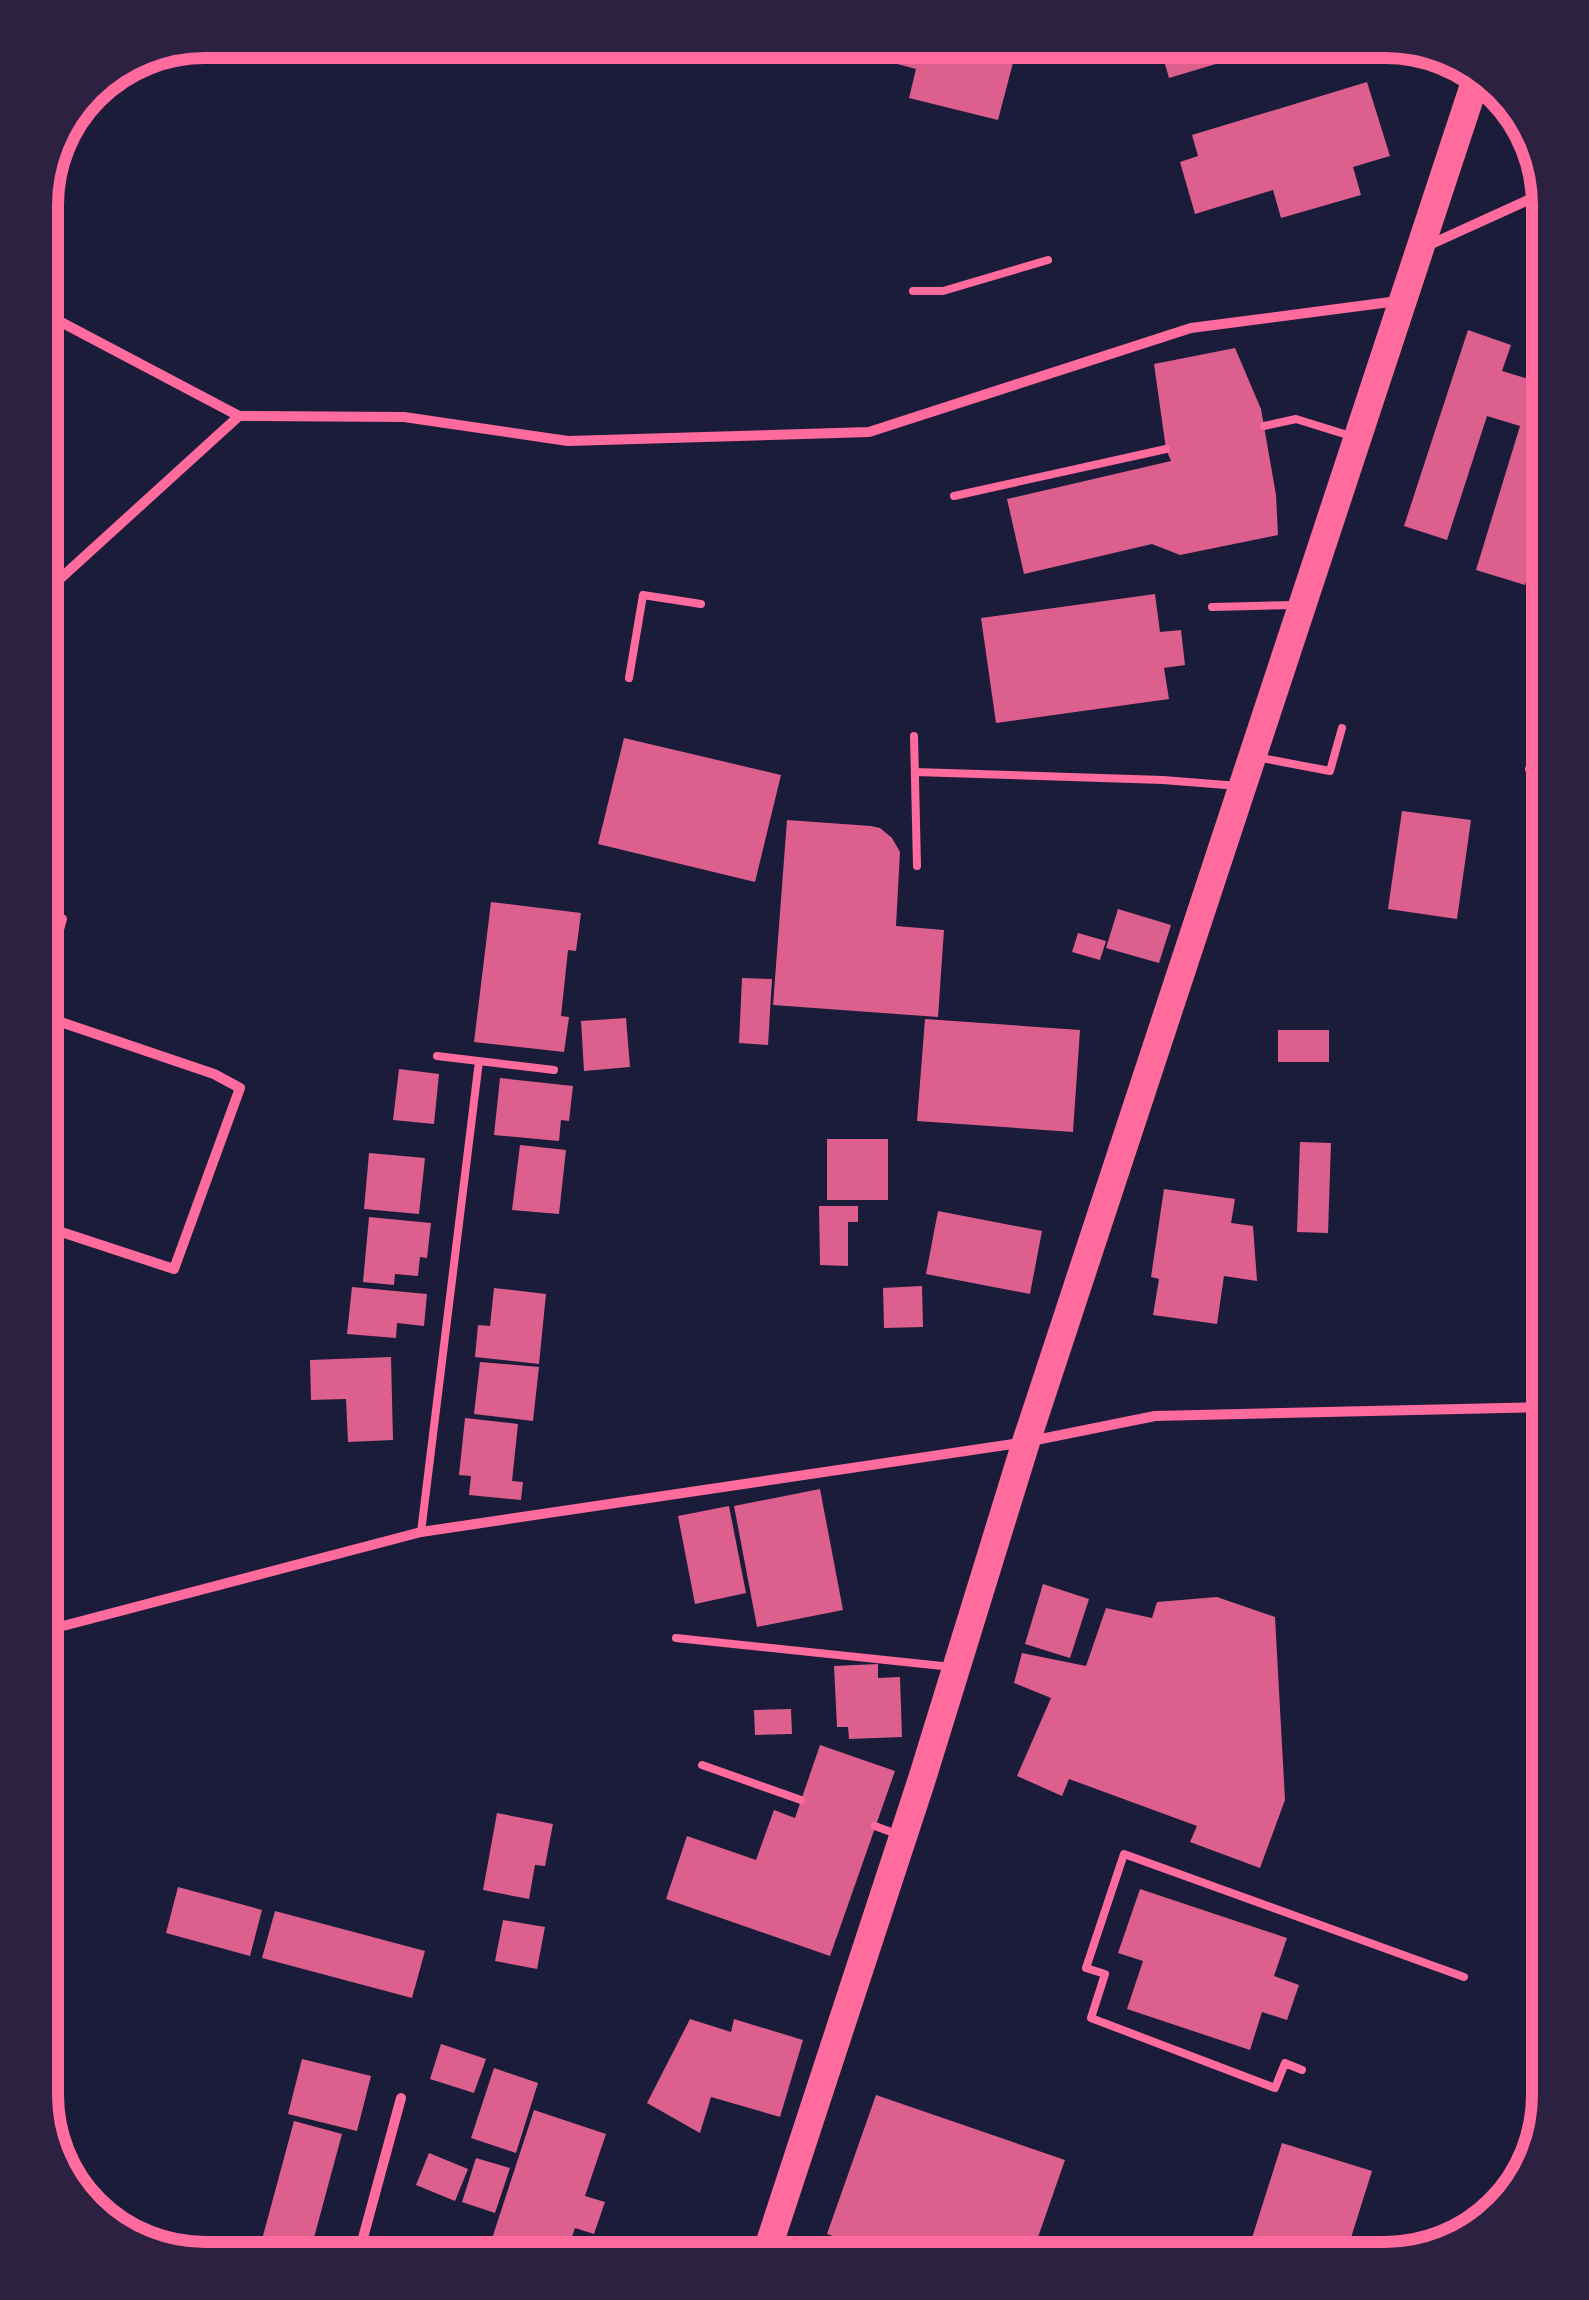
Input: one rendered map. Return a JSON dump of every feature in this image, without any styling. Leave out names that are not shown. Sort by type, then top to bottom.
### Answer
[{"type":"highway","points":[[770,2242],[1026,1442],[1473,88]]},
{"type":"street","points":[[1422,248],[1531,199]]},
{"type":"street","points":[[58,320],[239,416],[404,417],[568,441],[870,432],[1191,328],[1404,300]]},
{"type":"street","points":[[58,581],[239,416]]},
{"type":"street","points":[[58,1022],[214,1074],[240,1088],[174,1269],[58,1231]]},
{"type":"street","points":[[58,1627],[421,1532],[1026,1442],[1155,1416],[1532,1407]]},
{"type":"street","points":[[362,2242],[401,2098]]},
{"type":"lane","points":[[912,291],[943,292],[1048,260]]},
{"type":"lane","points":[[1264,426],[1296,419],[1358,438]]},
{"type":"lane","points":[[954,496],[1166,448]]},
{"type":"lane","points":[[629,678],[643,594],[701,604]]},
{"type":"lane","points":[[1212,607],[1304,605]]},
{"type":"lane","points":[[1253,756],[1330,772],[1342,728]]},
{"type":"lane","points":[[914,736],[917,866]]},
{"type":"lane","points":[[915,772],[1243,786]]},
{"type":"lane","points":[[437,1056],[554,1070]]},
{"type":"lane","points":[[421,1532],[479,1060]]},
{"type":"lane","points":[[676,1638],[956,1667]]},
{"type":"lane","points":[[702,1765],[801,1800]]},
{"type":"lane","points":[[876,1826],[903,1836]]},
{"type":"lane","points":[[1302,2070],[1285,2063],[1275,2088],[1091,2018],[1105,1974],[1086,1968],[1124,1854],[1464,1977]]},
{"type":"building","points":[[875,58],[1014,58],[998,120],[909,98],[916,69]]},
{"type":"building","points":[[1163,58],[1236,58],[1169,78]]},
{"type":"building","points":[[1367,82],[1390,156],[1353,167],[1361,195],[1281,218],[1273,190],[1195,214],[1180,162],[1198,156],[1192,135]]},
{"type":"building","points":[[1468,330],[1511,345],[1502,371],[1532,380],[1532,561],[1525,585],[1476,570],[1520,426],[1487,416],[1447,540],[1404,526]]},
{"type":"building","points":[[1235,348],[1261,409],[1276,495],[1278,535],[1180,555],[1152,544],[1024,574],[1007,499],[1171,461],[1154,364]]},
{"type":"building","points":[[1155,594],[1160,632],[1181,630],[1185,665],[1164,668],[1169,699],[996,723],[981,618]]},
{"type":"building","points":[[624,738],[781,775],[755,882],[598,844]]},
{"type":"building","points":[[1402,811],[1471,820],[1457,919],[1388,909]]},
{"type":"building","points":[[787,820],[871,826],[892,838],[900,852],[896,926],[944,930],[938,1017],[773,1005]]},
{"type":"building","points":[[491,902],[581,913],[576,951],[568,950],[561,1016],[569,1017],[564,1052],[474,1042]]},
{"type":"building","points":[[1118,909],[1171,925],[1159,963],[1106,948]]},
{"type":"building","points":[[1078,933],[1106,941],[1100,960],[1072,952]]},
{"type":"building","points":[[742,978],[772,979],[768,1045],[739,1043]]},
{"type":"building","points":[[626,1018],[630,1067],[584,1071],[581,1021]]},
{"type":"building","points":[[925,1019],[1080,1030],[1073,1132],[917,1121]]},
{"type":"building","points":[[1278,1030],[1329,1030],[1329,1062],[1278,1062]]},
{"type":"building","points":[[399,1069],[439,1074],[434,1124],[393,1120]]},
{"type":"building","points":[[500,1078],[573,1086],[569,1121],[561,1120],[559,1141],[494,1135]]},
{"type":"building","points":[[827,1139],[888,1139],[888,1200],[827,1200]]},
{"type":"building","points":[[1300,1142],[1331,1143],[1328,1233],[1297,1232]]},
{"type":"building","points":[[520,1145],[566,1150],[559,1214],[512,1210]]},
{"type":"building","points":[[369,1153],[425,1158],[419,1214],[364,1209]]},
{"type":"building","points":[[1164,1189],[1235,1199],[1231,1223],[1253,1226],[1257,1281],[1224,1276],[1217,1324],[1153,1315],[1159,1279],[1151,1277]]},
{"type":"building","points":[[819,1206],[858,1206],[858,1222],[848,1222],[848,1266],[820,1265]]},
{"type":"building","points":[[938,1211],[1042,1231],[1030,1294],[926,1274]]},
{"type":"building","points":[[369,1217],[431,1223],[427,1258],[420,1257],[418,1276],[395,1274],[394,1285],[363,1282]]},
{"type":"building","points":[[922,1286],[923,1327],[884,1328],[883,1288]]},
{"type":"building","points":[[352,1287],[427,1294],[424,1326],[397,1323],[396,1338],[347,1334]]},
{"type":"building","points":[[494,1288],[546,1294],[539,1364],[475,1357],[478,1325],[490,1326]]},
{"type":"building","points":[[391,1357],[393,1440],[348,1442],[346,1399],[311,1400],[310,1360]]},
{"type":"building","points":[[480,1362],[539,1367],[533,1421],[474,1414]]},
{"type":"building","points":[[465,1418],[518,1424],[512,1481],[523,1482],[521,1500],[469,1495],[471,1476],[459,1475]]},
{"type":"building","points":[[820,1489],[843,1610],[757,1627],[734,1506]]},
{"type":"building","points":[[729,1506],[746,1593],[695,1604],[678,1516]]},
{"type":"building","points":[[1043,1584],[1089,1599],[1070,1658],[1025,1644]]},
{"type":"building","points":[[1217,1597],[1275,1617],[1285,1800],[1260,1868],[1190,1842],[1197,1826],[1069,1779],[1062,1796],[1017,1776],[1051,1698],[1014,1683],[1022,1653],[1086,1666],[1106,1608],[1152,1618],[1157,1602]]},
{"type":"building","points":[[878,1664],[878,1678],[900,1677],[902,1737],[849,1739],[848,1727],[837,1727],[834,1666]]},
{"type":"building","points":[[791,1709],[792,1734],[755,1735],[754,1710]]},
{"type":"building","points":[[820,1745],[895,1771],[830,1956],[666,1899],[687,1836],[756,1860],[774,1810],[795,1818]]},
{"type":"building","points":[[497,1813],[553,1824],[545,1866],[535,1865],[529,1899],[483,1890]]},
{"type":"building","points":[[178,1887],[262,1910],[250,1956],[166,1933]]},
{"type":"building","points":[[1140,1889],[1287,1938],[1274,1976],[1299,1985],[1287,2020],[1262,2012],[1250,2050],[1127,2009],[1143,1961],[1118,1953]]},
{"type":"building","points":[[275,1911],[425,1951],[412,1998],[262,1958]]},
{"type":"building","points":[[503,1920],[545,1927],[537,1969],[495,1961]]},
{"type":"building","points":[[690,2019],[731,2032],[734,2019],[803,2040],[780,2117],[711,2097],[700,2133],[647,2103]]},
{"type":"building","points":[[441,2044],[486,2059],[474,2093],[430,2079]]},
{"type":"building","points":[[302,2059],[371,2076],[357,2131],[288,2114]]},
{"type":"building","points":[[494,2068],[538,2083],[516,2153],[471,2138]]},
{"type":"building","points":[[876,2095],[1065,2160],[1036,2242],[850,2242],[827,2234]]},
{"type":"building","points":[[534,2110],[606,2134],[585,2196],[605,2202],[594,2234],[575,2228],[570,2242],[491,2242]]},
{"type":"building","points":[[294,2121],[342,2134],[313,2242],[261,2242]]},
{"type":"building","points":[[1282,2143],[1372,2171],[1350,2242],[1251,2242]]},
{"type":"building","points":[[429,2153],[468,2169],[455,2201],[416,2185]]},
{"type":"building","points":[[476,2158],[510,2168],[495,2213],[462,2202]]}]
